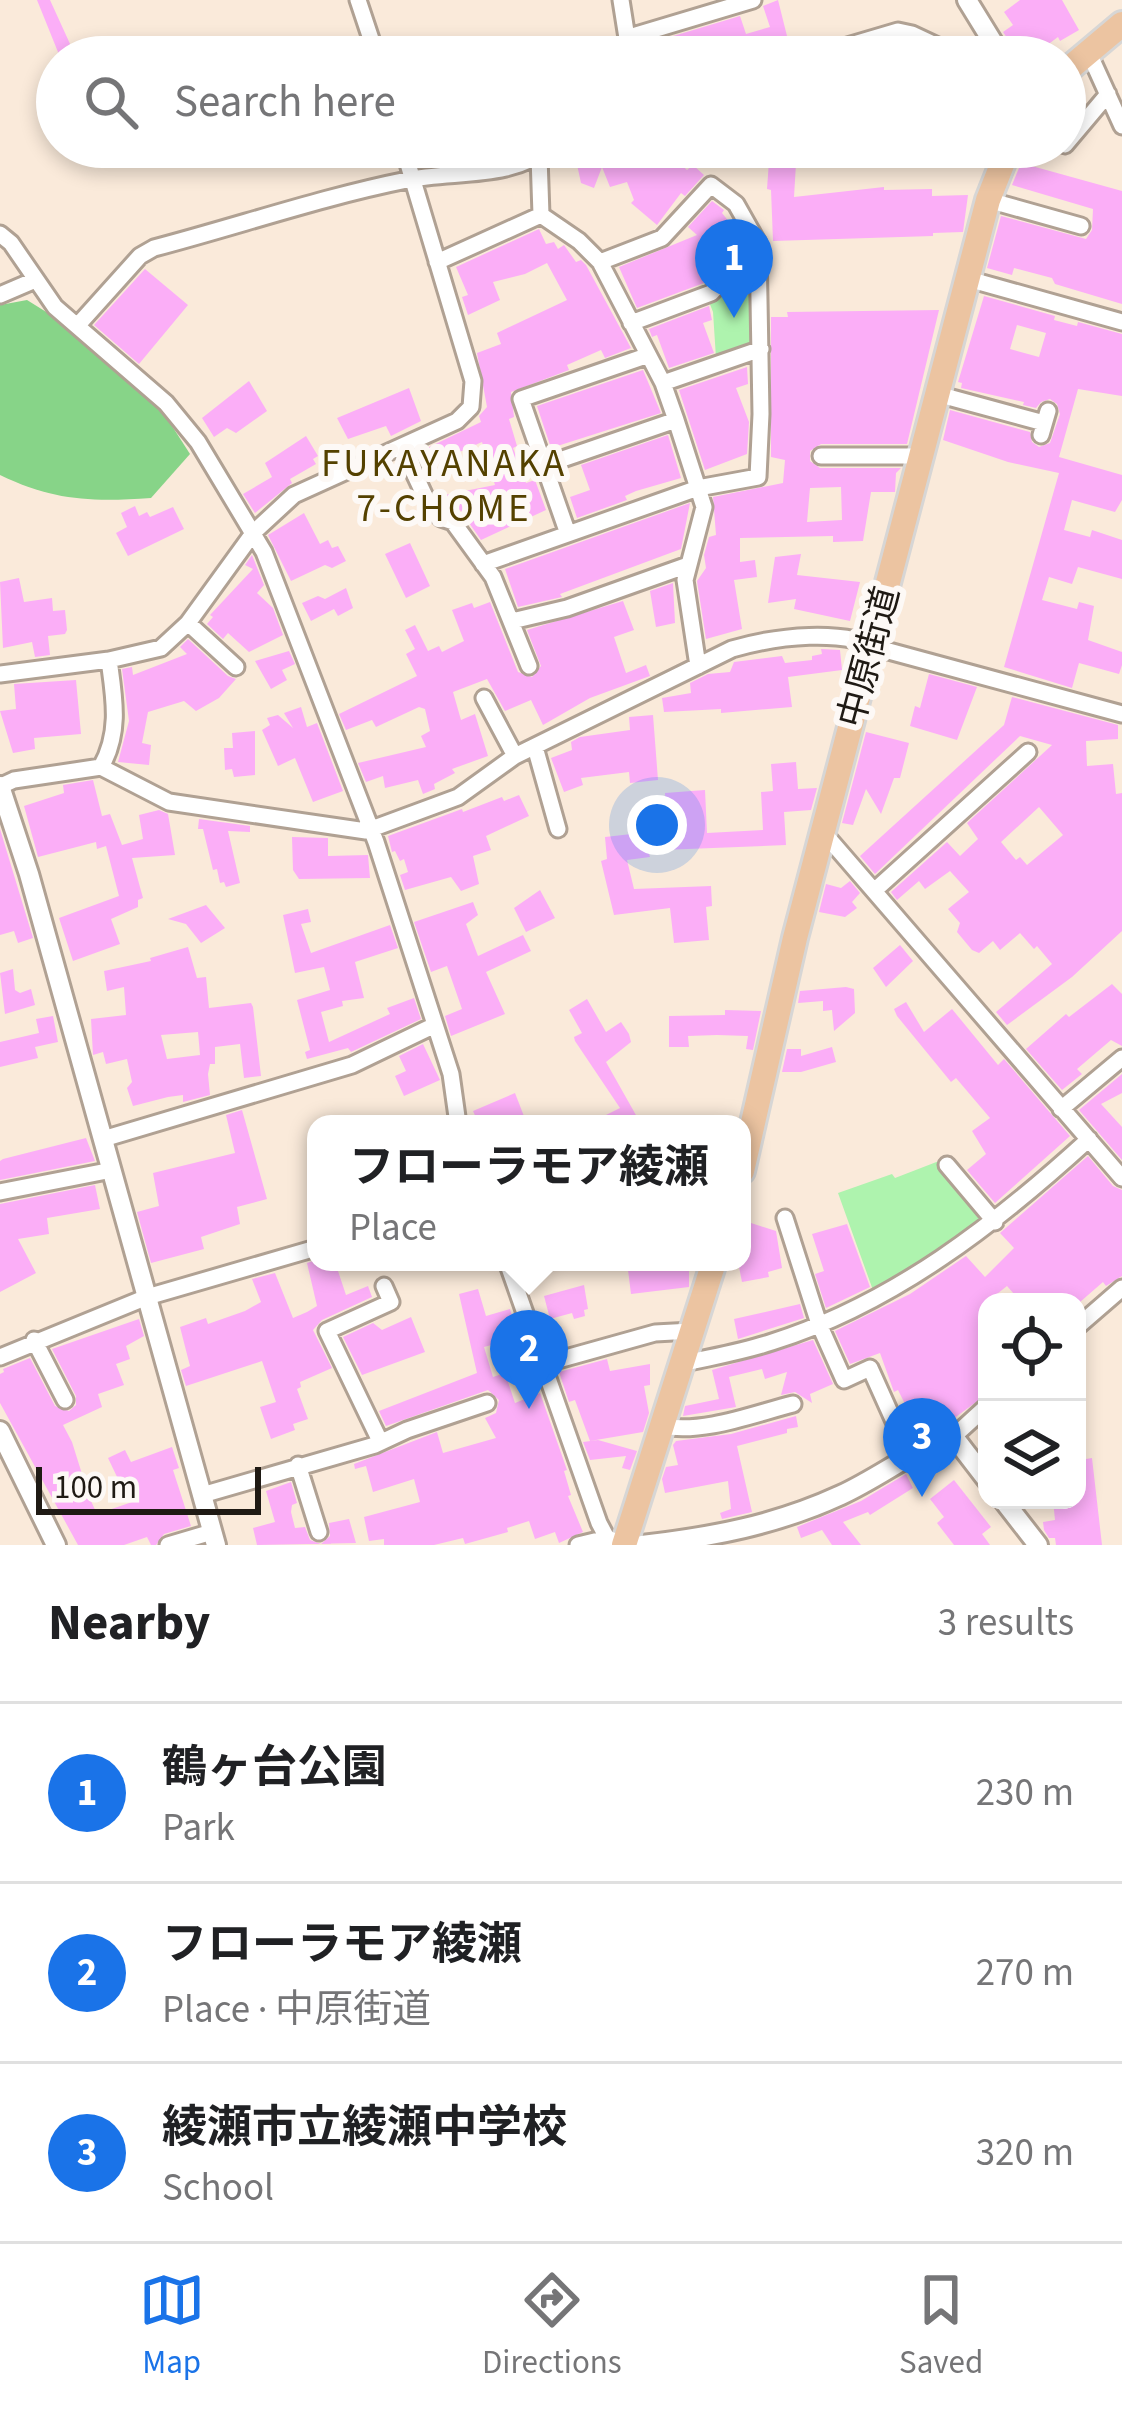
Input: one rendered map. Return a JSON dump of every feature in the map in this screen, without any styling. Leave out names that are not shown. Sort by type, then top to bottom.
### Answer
[{"type":"main road","points":[[1088,50],[1122,24]]},
{"type":"main road","name":"中原街道","points":[[751,1134],[872,643],[988,200],[1001,168]]},
{"type":"main road","points":[[626,1543],[711,1271]]},
{"type":"street","points":[[358,0],[370,36]]},
{"type":"street","points":[[621,0],[626,36]]},
{"type":"street","points":[[633,36],[753,0]]},
{"type":"street","points":[[967,0],[990,36]]},
{"type":"street","points":[[873,36],[898,31],[916,36]]},
{"type":"street","points":[[1088,50],[1122,127]]},
{"type":"street","points":[[1086,120],[1108,94]]},
{"type":"street","points":[[0,674],[161,648],[188,623],[254,532],[294,496],[457,421],[471,407],[475,396],[409,168]]},
{"type":"street","points":[[78,325],[140,256],[154,248],[412,178],[492,168]]},
{"type":"street","points":[[541,215],[544,168]]},
{"type":"street","points":[[483,564],[698,488],[758,477],[758,243],[736,204],[711,185],[662,238],[600,262]]},
{"type":"street","points":[[988,200],[1081,226]]},
{"type":"street","points":[[437,262],[541,215]]},
{"type":"street","points":[[541,215],[600,262],[663,383],[676,420],[704,507],[686,580],[698,666]]},
{"type":"street","points":[[0,234],[55,307],[166,403],[198,442],[254,532],[309,662],[371,830],[451,1074],[457,1115]]},
{"type":"street","points":[[631,322],[711,293],[758,243]]},
{"type":"street","points":[[968,279],[1122,322]]},
{"type":"street","points":[[0,295],[34,280]]},
{"type":"street","points":[[663,383],[761,349]]},
{"type":"street","points":[[567,531],[521,399],[646,356]]},
{"type":"street","points":[[938,394],[1044,423]]},
{"type":"street","points":[[544,465],[676,420]]},
{"type":"street","points":[[402,448],[428,503],[441,518],[453,522],[483,564],[529,666]]},
{"type":"street","points":[[821,456],[922,456]]},
{"type":"street","points":[[512,621],[567,608],[688,565]]},
{"type":"street","points":[[188,623],[236,667]]},
{"type":"street","points":[[168,1545],[214,1539],[17,831],[0,786],[14,779],[101,766],[169,802],[371,830],[458,797],[515,756],[732,649],[762,641],[862,639],[1122,714]]},
{"type":"street","points":[[101,766],[110,752],[115,726],[109,660]]},
{"type":"street","points":[[484,698],[515,756]]},
{"type":"street","points":[[535,747],[558,829]]},
{"type":"street","points":[[874,891],[1028,752]]},
{"type":"street","points":[[824,832],[1122,1178]]},
{"type":"street","points":[[103,1139],[352,1065],[435,1024]]},
{"type":"street","points":[[1061,1108],[1122,1058]]},
{"type":"street","points":[[681,1364],[770,1343],[875,1298],[995,1222],[1089,1139]]},
{"type":"street","points":[[946,1165],[995,1222]]},
{"type":"street","points":[[0,1192],[112,1170]]},
{"type":"street","points":[[784,1218],[819,1324],[844,1381],[870,1368],[910,1457]]},
{"type":"street","points":[[0,1357],[147,1297],[307,1251]]},
{"type":"street","points":[[510,1271],[544,1364],[626,1543]]},
{"type":"street","points":[[380,1441],[327,1330],[391,1302],[384,1286]]},
{"type":"street","points":[[1086,1320],[1122,1288]]},
{"type":"street","points":[[544,1364],[655,1334],[692,1331]]},
{"type":"street","points":[[34,1340],[65,1400]]},
{"type":"street","points":[[202,1495],[487,1403]]},
{"type":"street","points":[[662,1426],[677,1429],[722,1422],[793,1404]]},
{"type":"street","points":[[578,1545],[747,1530],[843,1494],[952,1438],[978,1414]]},
{"type":"street","points":[[0,1431],[56,1545]]},
{"type":"street","points":[[952,1438],[978,1469]]},
{"type":"street","points":[[298,1466],[319,1532]]},
{"type":"street","points":[[1010,1509],[1037,1545]]},
{"type":"green space","points":[[745,266],[753,269],[754,340],[750,347],[716,358],[708,299]]},
{"type":"green space","points":[[27,300],[96,343],[154,398],[190,454],[151,498],[74,498],[0,475],[0,305]]},
{"type":"green space","points":[[939,1161],[986,1215],[985,1221],[874,1293],[838,1193]]},
{"type":"building","points":[[37,0],[50,0],[66,36],[52,36]]},
{"type":"building","points":[[778,0],[787,36],[673,36],[740,16],[746,34],[770,27],[763,6]]},
{"type":"building","points":[[1020,0],[1062,0],[1079,30],[1069,36],[1006,36],[1003,32],[1013,25],[1004,12]]},
{"type":"building","points":[[578,168],[602,168],[594,188],[581,183]]},
{"type":"building","points":[[602,168],[696,168],[704,175],[685,196],[681,193],[657,225],[631,203],[627,182],[610,187]]},
{"type":"building","points":[[768,168],[796,168],[794,197],[884,187],[932,189],[932,196],[968,195],[963,232],[773,241],[771,190],[767,189]]},
{"type":"building","points":[[1019,168],[1039,168],[1122,191],[1122,304],[1055,284],[1052,278],[1014,268],[1012,275],[987,268],[1001,216],[1086,239],[1092,230],[1093,209],[1012,185]]},
{"type":"building","points":[[712,201],[724,210],[741,237],[704,283],[637,308],[619,267],[697,235],[688,227]]},
{"type":"building","points":[[539,229],[546,244],[554,242],[558,249],[564,245],[576,262],[586,265],[631,348],[605,358],[601,350],[567,365],[569,370],[511,392],[514,417],[509,419],[517,446],[513,448],[526,483],[535,480],[546,510],[481,540],[460,510],[448,508],[439,496],[495,485],[482,442],[426,467],[419,452],[481,422],[479,416],[487,407],[477,353],[501,344],[497,333],[567,300],[547,263],[493,282],[500,300],[468,315],[462,297],[468,295],[456,267]]},
{"type":"building","points":[[145,269],[188,305],[139,364],[94,325]]},
{"type":"building","points":[[984,296],[1055,316],[1054,320],[1122,334],[1122,396],[1078,389],[1059,457],[1122,475],[1122,500],[1115,512],[1072,500],[1064,530],[1090,537],[1092,530],[1122,540],[1122,579],[1078,567],[1072,584],[1049,577],[1042,600],[1077,609],[1079,602],[1094,606],[1088,640],[1122,652],[1119,674],[1079,663],[1072,688],[1004,667],[1059,473],[943,440],[950,410],[1030,432],[1039,447],[1050,443],[1060,414],[1050,399],[1036,408],[961,388],[958,382]],"holes":[[[1017,325],[1046,333],[1039,357],[1010,349]]]},
{"type":"building","points":[[709,306],[712,320],[703,323],[714,353],[669,368],[657,335],[652,337],[649,329]]},
{"type":"building","points":[[939,310],[907,444],[821,444],[810,451],[810,461],[820,468],[901,468],[896,473],[895,492],[871,492],[863,541],[833,542],[833,536],[740,538],[740,562],[755,560],[757,577],[734,580],[742,629],[706,639],[697,581],[706,568],[709,537],[716,535],[713,497],[783,483],[785,460],[771,457],[771,317],[788,317],[787,312]],"holes":[[[841,487],[842,520],[807,522],[810,488]]]},
{"type":"building","points":[[747,367],[748,384],[736,388],[749,422],[747,454],[705,470],[679,390]]},
{"type":"building","points":[[643,370],[661,413],[551,448],[537,406]]},
{"type":"building","points":[[249,381],[267,411],[236,433],[227,428],[214,437],[202,418]]},
{"type":"building","points":[[409,388],[421,421],[391,436],[386,426],[348,439],[337,418]]},
{"type":"building","points":[[668,435],[681,478],[636,491],[625,496],[627,500],[577,518],[570,497],[590,490],[581,465]]},
{"type":"building","points":[[306,436],[318,456],[313,459],[316,464],[290,479],[292,483],[255,513],[243,494],[272,477],[265,463]]},
{"type":"building","points":[[690,503],[681,549],[560,594],[562,597],[518,607],[505,569]]},
{"type":"building","points":[[135,506],[139,516],[147,512],[150,517],[173,507],[184,529],[128,556],[116,533],[127,527],[121,513]]},
{"type":"building","points":[[304,513],[320,544],[328,540],[332,548],[338,546],[346,561],[291,581],[268,535]]},
{"type":"building","points":[[410,543],[430,586],[406,598],[385,554]]},
{"type":"building","points":[[801,554],[797,575],[860,582],[850,621],[794,609],[796,599],[768,603],[775,557]]},
{"type":"building","points":[[252,555],[264,585],[257,593],[273,608],[283,635],[249,652],[228,633],[223,639],[207,624],[253,569],[245,565]]},
{"type":"building","points":[[19,578],[24,602],[52,598],[53,611],[65,610],[67,630],[48,636],[50,655],[35,657],[32,642],[3,648],[0,582]]},
{"type":"building","points":[[673,583],[675,623],[656,627],[650,591]]},
{"type":"building","points":[[346,588],[353,608],[338,616],[334,609],[311,621],[302,603],[318,596],[325,599]]},
{"type":"building","points":[[623,601],[634,630],[614,637],[626,673],[646,665],[650,676],[590,698],[543,725],[531,700],[505,711],[487,679],[453,692],[461,720],[475,714],[488,756],[452,769],[455,773],[423,794],[418,780],[385,788],[383,776],[366,782],[358,763],[426,747],[421,736],[430,731],[425,709],[419,707],[376,727],[372,720],[346,730],[339,714],[417,676],[406,654],[415,649],[405,630],[415,625],[428,651],[439,646],[442,652],[464,641],[452,610],[490,602],[518,672],[532,677],[541,666],[527,630]]},
{"type":"building","points":[[188,639],[236,679],[219,698],[196,711],[184,701],[148,712],[142,743],[151,745],[149,765],[118,762],[129,721],[122,669],[132,667],[133,675],[187,654],[180,647]]},
{"type":"building","points":[[821,649],[840,650],[842,670],[788,677],[792,707],[664,712],[662,698],[691,693],[690,683],[708,674],[730,672],[734,662],[782,656],[785,663],[812,660],[822,654]]},
{"type":"building","points":[[289,651],[295,664],[282,670],[287,680],[271,689],[255,661]]},
{"type":"building","points":[[929,674],[977,687],[957,740],[910,726]]},
{"type":"building","points":[[76,680],[81,734],[34,738],[35,749],[13,753],[0,711],[16,709],[14,684]]},
{"type":"building","points":[[1012,697],[1118,725],[1118,739],[1086,741],[1087,766],[1113,764],[1116,794],[1122,793],[1122,931],[1072,977],[1007,1025],[996,1012],[1052,964],[1037,946],[1034,949],[1020,933],[1000,950],[993,941],[979,953],[972,950],[957,932],[960,923],[948,909],[969,892],[950,871],[925,889],[919,881],[897,900],[891,892],[947,842],[960,856],[978,839],[967,823],[1052,745],[1020,736],[875,874],[860,856],[1004,725]],"holes":[[[1039,807],[1063,835],[1027,865],[1001,842]]]},
{"type":"building","points":[[301,707],[307,727],[317,723],[343,791],[313,802],[295,758],[278,766],[262,730],[270,725],[267,718],[278,715],[293,728],[284,713]]},
{"type":"building","points":[[653,715],[658,780],[630,783],[629,772],[581,778],[583,785],[564,792],[551,758],[572,750],[571,742],[580,737],[630,730],[629,717]]},
{"type":"building","points":[[255,731],[255,775],[234,777],[232,769],[225,770],[224,748],[233,748],[232,733]]},
{"type":"building","points":[[866,732],[909,743],[900,778],[894,778],[881,814],[866,789],[853,825],[842,823]]},
{"type":"building","points":[[796,762],[798,789],[817,788],[811,810],[784,812],[786,845],[662,850],[627,860],[634,889],[711,886],[712,906],[706,907],[709,940],[674,943],[670,908],[614,915],[601,861],[607,859],[605,837],[667,830],[665,793],[705,790],[707,833],[763,830],[761,792],[773,791],[771,764]]},
{"type":"building","points":[[93,780],[102,816],[110,814],[122,845],[143,839],[139,815],[159,810],[168,814],[175,855],[132,858],[143,898],[138,907],[111,919],[120,944],[73,961],[59,918],[119,896],[106,846],[97,849],[96,842],[38,857],[24,806],[64,793],[63,785]]},
{"type":"building","points":[[519,795],[529,816],[486,836],[491,850],[473,856],[479,884],[461,891],[451,877],[405,890],[400,875],[408,872],[404,859],[400,861],[392,852],[388,836],[462,809]]},
{"type":"building","points":[[199,819],[250,826],[250,832],[228,831],[240,883],[226,887],[220,883],[203,829],[198,829]]},
{"type":"building","points":[[0,829],[33,938],[18,943],[14,931],[0,935]]},
{"type":"building","points":[[292,837],[328,838],[328,856],[368,855],[370,878],[299,879],[293,870]]},
{"type":"building","points":[[850,881],[860,893],[852,902],[857,908],[845,917],[819,912],[826,884],[841,888]]},
{"type":"building","points":[[540,890],[555,918],[526,932],[514,908]]},
{"type":"building","points":[[473,902],[478,915],[466,924],[478,956],[523,935],[531,951],[486,972],[505,1014],[451,1036],[445,1016],[462,1009],[447,966],[431,972],[414,922]]},
{"type":"building","points":[[206,905],[225,928],[201,943],[186,924],[168,919]]},
{"type":"building","points":[[308,909],[311,922],[301,924],[311,953],[390,925],[398,948],[355,962],[364,998],[342,1001],[343,1006],[321,1012],[329,1042],[414,998],[421,1019],[351,1052],[348,1048],[307,1059],[305,1052],[310,1050],[297,1000],[330,990],[324,967],[295,973],[283,915]]},
{"type":"building","points":[[900,945],[913,961],[886,987],[873,968]]},
{"type":"building","points":[[188,947],[197,978],[206,977],[209,1008],[251,1003],[261,1076],[244,1078],[240,1044],[215,1047],[215,1064],[210,1064],[208,1074],[210,1095],[183,1102],[183,1095],[168,1097],[133,1106],[127,1088],[132,1082],[127,1059],[106,1064],[103,1052],[93,1055],[91,1019],[126,1015],[124,987],[107,991],[104,971]],"holes":[[[198,1032],[200,1055],[167,1059],[161,1035]]]},
{"type":"building","points":[[13,969],[15,990],[31,989],[35,1005],[5,1014],[0,973]]},
{"type":"building","points":[[1112,984],[1122,994],[1122,1046],[1111,1040],[1077,1069],[1082,1074],[1062,1090],[1026,1049],[1066,1014],[1069,1017]]},
{"type":"building","points":[[854,989],[855,1013],[834,1031],[832,1010],[823,1011],[823,1001],[798,1003],[800,991]]},
{"type":"building","points":[[587,999],[606,1032],[621,1022],[629,1034],[631,1042],[606,1062],[636,1115],[606,1115],[620,1108],[575,1041],[582,1033],[569,1010]]},
{"type":"building","points":[[906,1002],[924,1032],[952,1009],[998,1065],[1004,1059],[1070,1136],[995,1203],[967,1170],[986,1154],[972,1131],[990,1118],[956,1078],[951,1082],[897,1016],[894,1009]]},
{"type":"building","points":[[725,1010],[761,1011],[753,1050],[746,1049],[748,1036],[688,1036],[689,1047],[669,1047],[669,1016],[725,1015]]},
{"type":"building","points":[[53,1016],[58,1042],[35,1047],[38,1058],[0,1067],[0,1042],[39,1033],[36,1019]]},
{"type":"building","points":[[423,1044],[440,1080],[404,1096],[395,1076],[406,1071],[399,1056]]},
{"type":"building","points":[[832,1047],[836,1062],[782,1072],[787,1049],[801,1049],[801,1056]]},
{"type":"building","points":[[1122,1074],[1122,1093],[1101,1104],[1122,1127],[1122,1160],[1079,1110]]},
{"type":"building","points":[[515,1093],[524,1115],[475,1115],[473,1111]]},
{"type":"building","points":[[242,1110],[267,1199],[237,1207],[240,1224],[201,1237],[204,1249],[151,1263],[137,1212],[159,1206],[153,1173],[235,1153],[226,1115]]},
{"type":"building","points":[[86,1138],[95,1161],[0,1180],[3,1159]]},
{"type":"building","points":[[1088,1156],[1122,1190],[1122,1276],[1106,1286],[1103,1282],[1086,1297],[1086,1293],[1013,1293],[1007,1286],[998,1293],[978,1293],[978,1401],[949,1422],[944,1416],[914,1436],[904,1414],[909,1412],[898,1390],[894,1392],[880,1353],[850,1364],[835,1331],[910,1294],[966,1256],[985,1277],[1014,1248],[1000,1233]]},
{"type":"building","points":[[95,1185],[100,1209],[47,1218],[49,1234],[18,1239],[36,1273],[0,1292],[0,1204]]},
{"type":"building","points":[[751,1223],[776,1231],[782,1268],[768,1272],[769,1277],[742,1282],[740,1271],[751,1271]]},
{"type":"building","points":[[847,1224],[870,1287],[826,1308],[815,1274],[824,1271],[812,1234]]},
{"type":"building","points":[[309,1271],[338,1271],[346,1295],[368,1286],[372,1297],[322,1320],[313,1330],[332,1368],[300,1382],[297,1389],[308,1419],[293,1424],[295,1430],[271,1439],[260,1407],[276,1402],[262,1361],[186,1386],[181,1370],[190,1366],[180,1327],[206,1318],[208,1324],[261,1302],[252,1279],[275,1273],[293,1318],[317,1306]]},
{"type":"building","points":[[628,1271],[689,1271],[689,1287],[631,1294]]},
{"type":"building","points":[[584,1285],[585,1316],[574,1319],[572,1313],[550,1319],[544,1296]]},
{"type":"building","points":[[478,1289],[486,1316],[510,1309],[517,1333],[509,1335],[510,1340],[484,1347],[493,1377],[505,1373],[515,1403],[540,1393],[567,1470],[568,1496],[583,1532],[559,1543],[555,1532],[535,1539],[529,1521],[465,1544],[463,1538],[434,1545],[369,1541],[364,1517],[420,1502],[414,1479],[373,1492],[366,1466],[355,1469],[354,1464],[437,1432],[443,1453],[496,1438],[485,1418],[496,1413],[499,1400],[488,1390],[386,1426],[379,1411],[477,1373],[459,1294]]},
{"type":"building","points":[[800,1304],[804,1318],[738,1339],[734,1319]]},
{"type":"building","points":[[411,1317],[425,1352],[362,1375],[343,1337],[373,1323],[382,1330]]},
{"type":"building","points":[[139,1319],[144,1336],[126,1346],[130,1359],[116,1364],[124,1385],[98,1394],[102,1407],[63,1425],[97,1514],[138,1500],[127,1477],[119,1481],[108,1458],[125,1450],[131,1462],[172,1447],[179,1468],[173,1470],[191,1526],[164,1534],[156,1545],[147,1537],[124,1545],[78,1545],[0,1403],[0,1374],[30,1358],[55,1406],[69,1411],[76,1405],[76,1396],[52,1349]]},
{"type":"building","points":[[813,1340],[833,1384],[810,1394],[812,1403],[795,1392],[781,1395],[787,1372],[765,1379],[762,1369],[729,1377],[736,1407],[683,1416],[685,1406],[719,1399],[712,1370]]},
{"type":"building","points":[[607,1359],[610,1371],[650,1364],[650,1385],[644,1386],[649,1413],[643,1432],[590,1441],[559,1372]]},
{"type":"building","points":[[796,1416],[798,1427],[787,1433],[737,1446],[752,1512],[722,1519],[720,1513],[731,1509],[728,1481],[665,1493],[666,1467],[678,1465],[676,1441],[731,1434]]},
{"type":"building","points":[[598,1440],[637,1451],[630,1470],[622,1468],[626,1456],[590,1460],[583,1442]]},
{"type":"building","points":[[1092,1458],[1102,1545],[1056,1545],[1043,1522],[1055,1520],[1054,1509],[1086,1509],[1086,1459]]},
{"type":"building","points":[[906,1474],[913,1488],[870,1515],[843,1522],[861,1545],[832,1545],[822,1530],[801,1538],[797,1527],[861,1501]]},
{"type":"building","points":[[954,1480],[991,1527],[982,1534],[990,1545],[954,1545],[937,1523],[944,1517],[930,1499]]},
{"type":"building","points":[[291,1482],[297,1503],[291,1512],[295,1528],[305,1527],[310,1540],[320,1544],[257,1545],[253,1528],[275,1522],[266,1491]]},
{"type":"building","points":[[349,1519],[356,1543],[321,1544],[330,1536],[329,1523]]},
{"type":"place","name":"鶴ヶ台公園","points":[[734,318]]},
{"type":"place","name":"フローラモア綾瀬","points":[[529,1409]]},
{"type":"place","name":"綾瀬市立綾瀬中学校","points":[[922,1497]]},
{"type":"district","name":"FUKAYANAKA 7-CHOME","points":[[444,486]]}]
